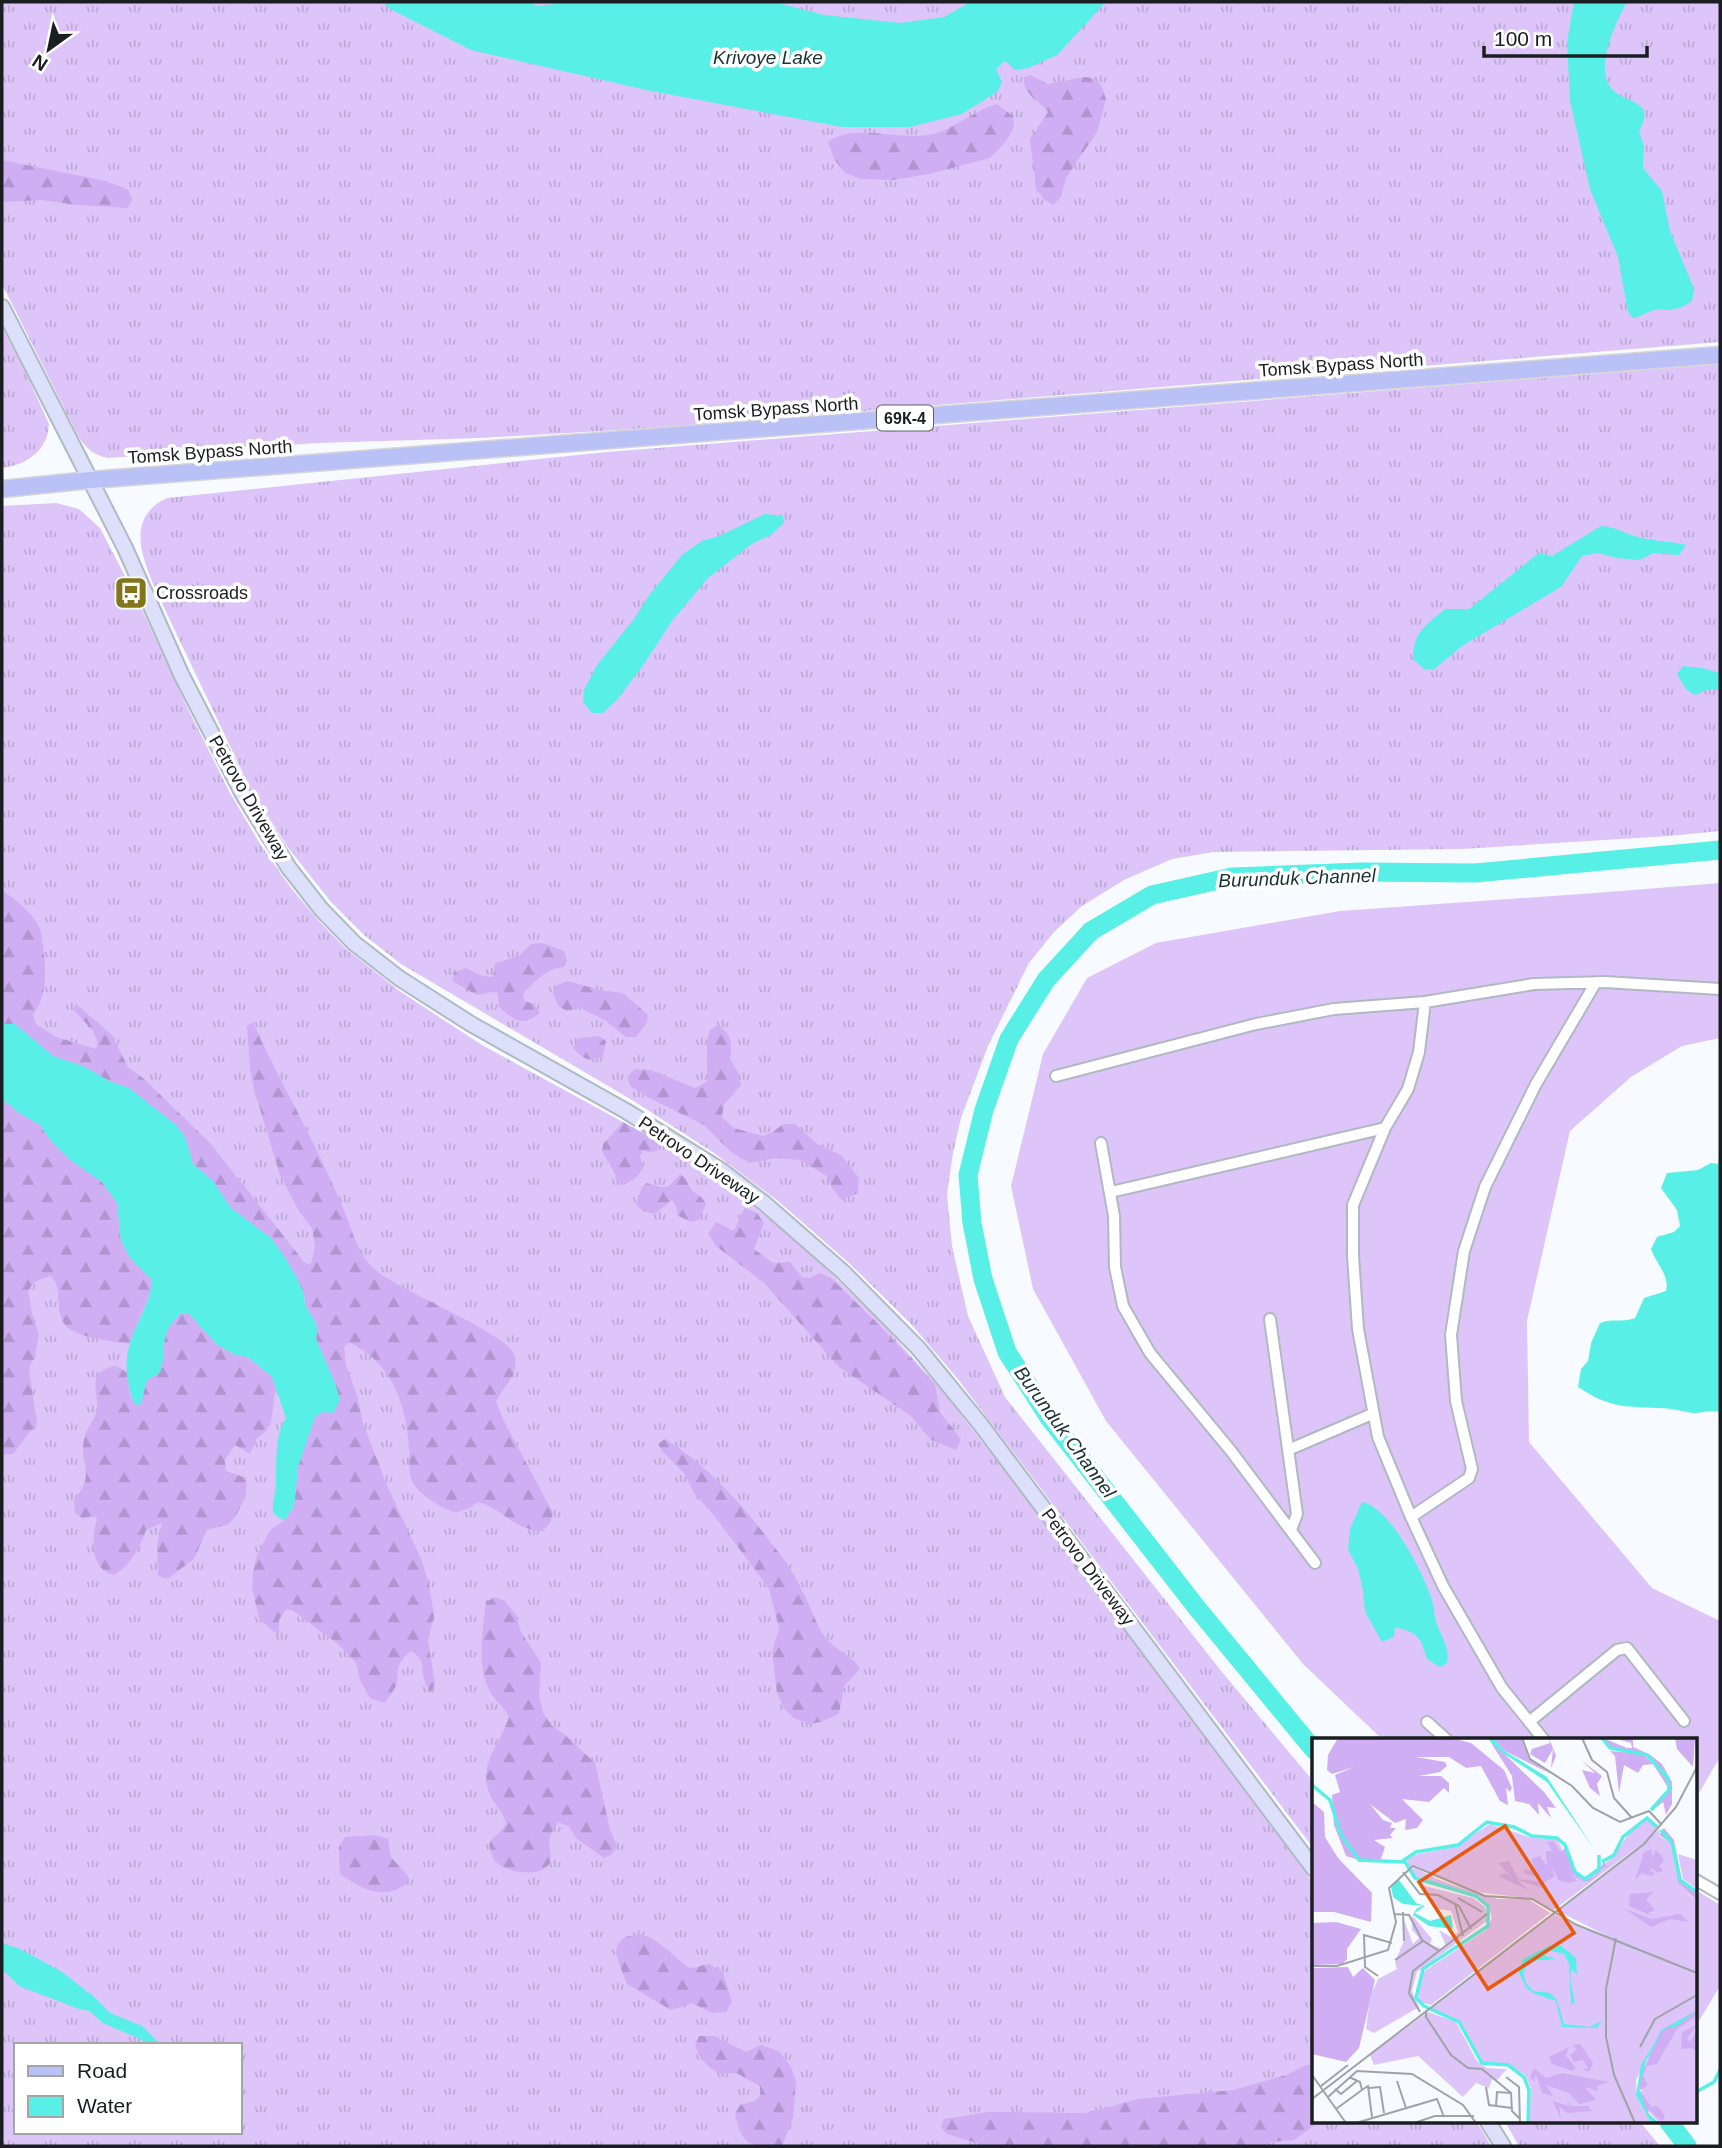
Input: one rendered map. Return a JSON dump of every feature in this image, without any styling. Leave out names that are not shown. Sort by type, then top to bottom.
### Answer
[{"type":"main road","name":"Tomsk Bypass North","points":[[2,489],[90,480],[1720,355]]},
{"type":"street","name":"Petrovo Driveway","points":[[2,307],[125,548],[182,676],[244,796],[289,868],[321,909],[354,943],[399,978],[471,1024],[626,1111],[722,1171],[806,1238],[853,1281],[919,1349],[973,1416],[1312,1866]]},
{"type":"street","points":[[1411,1517],[1469,1478],[1472,1469],[1456,1401],[1451,1335],[1464,1251],[1485,1187],[1536,1084],[1596,982]]},
{"type":"street","points":[[1056,1076],[1269,1022],[1334,1009],[1425,1002],[1534,984],[1596,982],[1720,989]]},
{"type":"street","points":[[1425,1002],[1419,1052],[1408,1089],[1385,1128],[1353,1205],[1358,1329],[1378,1437],[1411,1517],[1443,1586],[1502,1688],[1542,1738]]},
{"type":"street","points":[[1111,1192],[1385,1128]]},
{"type":"street","points":[[1101,1143],[1111,1192],[1115,1267],[1123,1306],[1150,1353],[1231,1451],[1315,1563]]},
{"type":"street","points":[[1270,1319],[1297,1514],[1291,1530]]},
{"type":"street","points":[[1287,1451],[1372,1414]]},
{"type":"street","points":[[1529,1722],[1617,1650],[1627,1648],[1684,1721]]},
{"type":"street","points":[[1427,1723],[1445,1738]]},
{"type":"street","points":[[1698,1881],[1720,1894]]},
{"type":"street","points":[[1489,2124],[1503,2146]]},
{"type":"green space","points":[[2,2],[1720,2],[1720,342],[653,428],[480,438],[318,443],[108,458],[90,450],[78,436],[2,284]]},
{"type":"green space","points":[[1031,75],[1048,84],[1084,77],[1093,78],[1101,85],[1106,99],[1097,132],[1066,178],[1061,197],[1053,205],[1036,189],[1030,139],[1048,112],[1026,88],[1024,77]]},
{"type":"green space","points":[[997,104],[1013,116],[1014,127],[1007,140],[990,158],[929,174],[893,180],[861,179],[845,173],[834,159],[828,142],[838,136],[862,133],[916,136],[937,133]]},
{"type":"green space","points":[[2,160],[106,181],[128,190],[132,199],[128,208],[41,200],[2,202]]},
{"type":"green space","points":[[2,328],[49,424],[45,442],[34,455],[19,464],[2,468]]},
{"type":"green space","points":[[1720,364],[1720,831],[1462,849],[1214,852],[1172,859],[1124,880],[1082,906],[1054,932],[1029,963],[988,1046],[961,1118],[947,1194],[952,1246],[968,1316],[1005,1397],[1222,1672],[1312,1780],[1312,1846],[957,1378],[911,1324],[849,1263],[778,1201],[714,1153],[632,1100],[401,964],[364,935],[331,902],[289,849],[250,788],[157,593],[143,554],[141,528],[145,517],[154,506],[167,498],[607,452]]},
{"type":"green space","points":[[56,503],[79,509],[100,528],[230,793],[260,844],[291,888],[345,948],[401,992],[482,1045],[678,1152],[768,1218],[879,1320],[943,1392],[1026,1498],[1312,1881],[1312,2124],[1478,2124],[1491,2146],[2,2146],[2,506]]},
{"type":"green space","points":[[1720,883],[1720,1038],[1682,1046],[1631,1077],[1570,1131],[1527,1321],[1529,1442],[1652,1588],[1720,1621],[1720,1757],[1698,1795],[1698,1738],[1381,1738],[1303,1664],[1106,1421],[1033,1289],[1011,1186],[1043,1054],[1087,978],[1156,943],[1340,911]]},
{"type":"green space","points":[[2,890],[29,912],[41,931],[45,982],[33,1015],[36,1024],[56,1037],[96,1049],[98,1043],[93,1031],[72,1008],[77,1005],[112,1035],[128,1067],[143,1078],[210,1143],[305,1263],[311,1264],[315,1247],[312,1228],[299,1211],[280,1175],[254,1089],[247,1026],[253,1022],[326,1169],[356,1243],[368,1263],[406,1289],[491,1334],[514,1354],[516,1361],[513,1375],[496,1402],[553,1513],[550,1523],[543,1531],[523,1527],[478,1502],[456,1513],[424,1495],[411,1478],[405,1416],[387,1373],[364,1351],[349,1342],[344,1347],[346,1365],[357,1395],[363,1423],[387,1485],[422,1561],[429,1585],[434,1615],[428,1641],[435,1683],[431,1692],[425,1683],[421,1662],[411,1651],[399,1666],[395,1688],[385,1703],[370,1698],[360,1680],[356,1663],[338,1644],[293,1611],[286,1609],[279,1620],[279,1636],[259,1619],[252,1588],[257,1555],[270,1530],[284,1521],[294,1506],[298,1467],[307,1437],[315,1417],[323,1412],[336,1386],[316,1339],[316,1323],[305,1305],[304,1294],[297,1278],[271,1238],[231,1208],[193,1164],[188,1151],[153,1108],[129,1088],[109,1081],[85,1067],[53,1056],[15,1024],[2,1024]]},
{"type":"green space","points":[[542,943],[564,951],[567,961],[564,967],[541,976],[523,994],[525,1001],[534,1004],[540,1013],[529,1020],[514,1019],[504,1012],[499,1007],[498,993],[477,995],[452,981],[455,972],[466,968],[482,976],[493,977],[495,963],[519,956],[531,944]]},
{"type":"green space","points":[[568,981],[623,993],[648,1015],[647,1023],[636,1037],[626,1037],[606,1021],[579,1007],[567,1011],[558,1006],[553,993],[557,985]]},
{"type":"green space","points":[[718,1025],[730,1040],[730,1059],[738,1072],[741,1085],[724,1105],[722,1117],[734,1128],[763,1136],[783,1124],[795,1124],[816,1143],[842,1156],[859,1178],[858,1193],[842,1200],[832,1188],[827,1176],[800,1160],[775,1158],[750,1163],[732,1153],[704,1125],[630,1086],[627,1077],[635,1069],[651,1070],[695,1088],[707,1082],[707,1041],[710,1030]]},
{"type":"green space","points":[[599,1036],[606,1041],[603,1056],[594,1060],[586,1059],[573,1048],[579,1038]]},
{"type":"green space","points":[[2,1099],[40,1125],[51,1141],[102,1182],[117,1203],[121,1241],[130,1258],[152,1280],[151,1291],[129,1344],[87,1336],[66,1326],[60,1314],[57,1286],[50,1276],[36,1281],[28,1290],[39,1335],[29,1369],[37,1423],[13,1454],[2,1455]]},
{"type":"green space","points":[[623,1122],[659,1142],[657,1151],[643,1151],[640,1156],[643,1168],[637,1177],[624,1185],[616,1181],[602,1151],[603,1144]]},
{"type":"green space","points":[[680,1174],[706,1204],[700,1218],[693,1222],[678,1216],[672,1200],[655,1214],[643,1211],[636,1204],[642,1187],[647,1183],[668,1187]]},
{"type":"green space","points":[[745,1208],[757,1213],[764,1223],[754,1249],[773,1263],[790,1262],[802,1277],[810,1278],[819,1273],[831,1278],[935,1384],[940,1412],[961,1439],[956,1450],[930,1439],[911,1416],[839,1367],[764,1283],[716,1246],[708,1234],[716,1222],[734,1231]]},
{"type":"green space","points":[[181,1313],[189,1314],[216,1344],[235,1355],[247,1357],[272,1377],[276,1384],[271,1423],[258,1437],[250,1454],[235,1445],[225,1460],[226,1471],[246,1478],[245,1497],[229,1524],[207,1530],[194,1559],[167,1579],[158,1576],[157,1544],[162,1523],[146,1530],[134,1555],[114,1575],[100,1567],[96,1560],[93,1544],[97,1519],[94,1515],[83,1519],[75,1513],[74,1500],[86,1476],[84,1439],[97,1410],[96,1380],[102,1371],[108,1368],[120,1368],[127,1373],[130,1395],[136,1406],[140,1403],[147,1380],[153,1376],[163,1350],[164,1334]]},
{"type":"green space","points":[[665,1439],[696,1461],[749,1515],[792,1571],[822,1633],[857,1664],[860,1669],[844,1686],[839,1714],[809,1724],[794,1718],[785,1710],[777,1693],[772,1653],[779,1628],[769,1588],[694,1493],[684,1473],[662,1451],[658,1444]]},
{"type":"green space","points":[[495,1597],[505,1601],[516,1615],[521,1632],[541,1663],[539,1695],[543,1713],[552,1726],[595,1763],[610,1829],[617,1847],[611,1855],[604,1858],[577,1839],[568,1826],[558,1822],[551,1833],[550,1861],[544,1869],[522,1872],[505,1868],[493,1858],[489,1844],[506,1824],[488,1790],[487,1771],[492,1752],[509,1717],[489,1690],[482,1665],[486,1602]]},
{"type":"green space","points":[[374,1835],[388,1839],[391,1857],[408,1876],[407,1883],[390,1892],[373,1891],[340,1874],[339,1847],[345,1837]]},
{"type":"green space","points":[[1698,1891],[1720,1905],[1720,1986],[1698,2023]]},
{"type":"green space","points":[[638,1934],[655,1940],[692,1968],[709,1964],[723,1972],[732,2002],[726,2012],[712,2013],[692,2003],[671,2010],[627,1984],[616,1954],[617,1945],[625,1937]]},
{"type":"green space","points":[[699,2036],[714,2036],[746,2052],[761,2045],[779,2051],[791,2067],[796,2081],[793,2118],[782,2146],[755,2145],[745,2139],[735,2114],[740,2105],[760,2096],[760,2086],[736,2073],[720,2074],[709,2067],[699,2056],[695,2045]]},
{"type":"green space","points":[[1312,2065],[1312,2124],[1316,2124],[1294,2140],[1261,2146],[986,2146],[947,2134],[941,2127],[944,2119],[988,2112],[1085,2113],[1139,2099],[1233,2090]]},
{"type":"green space","points":[[1506,2124],[1642,2124],[1660,2146],[1519,2146]]},
{"type":"water","name":"Krivoye Lake","points":[[382,2],[530,2],[536,6],[576,2],[774,2],[824,15],[900,23],[944,17],[970,2],[1106,2],[1057,55],[1028,68],[1015,70],[1005,61],[996,69],[1002,82],[997,92],[962,114],[910,127],[842,127],[651,91],[471,50],[390,9]]},
{"type":"water","points":[[1574,2],[1627,2],[1610,40],[1605,72],[1612,89],[1640,106],[1644,112],[1639,131],[1644,146],[1643,168],[1662,191],[1670,231],[1694,289],[1692,301],[1679,308],[1655,310],[1633,318],[1628,312],[1618,257],[1590,189],[1570,101],[1567,42]]},
{"type":"water","points":[[765,514],[783,516],[784,523],[708,578],[672,621],[617,700],[603,713],[592,713],[583,702],[584,690],[597,665],[683,554],[702,541],[719,536]]},
{"type":"water","points":[[1601,526],[1640,538],[1686,545],[1679,555],[1654,553],[1639,560],[1598,553],[1582,556],[1561,587],[1462,646],[1433,670],[1424,669],[1413,659],[1418,636],[1445,609],[1469,609],[1539,553],[1552,556]]},
{"type":"water","points":[[1683,666],[1720,673],[1720,690],[1709,689],[1695,695],[1686,689],[1677,674]]},
{"type":"water","points":[[2,1024],[15,1024],[53,1056],[85,1067],[109,1081],[129,1088],[176,1125],[185,1137],[193,1164],[212,1180],[231,1208],[271,1238],[297,1278],[304,1294],[305,1305],[316,1323],[316,1339],[340,1400],[333,1413],[323,1412],[315,1417],[298,1467],[294,1506],[284,1521],[273,1513],[273,1509],[278,1441],[286,1418],[272,1377],[248,1357],[235,1355],[216,1344],[189,1314],[181,1313],[168,1329],[160,1373],[147,1380],[141,1403],[136,1406],[129,1387],[127,1361],[132,1336],[150,1293],[152,1280],[130,1258],[121,1241],[117,1203],[102,1182],[70,1160],[40,1125],[2,1099]]},
{"type":"water","points":[[1711,1163],[1720,1164],[1720,1412],[1693,1413],[1624,1406],[1591,1395],[1578,1387],[1581,1369],[1588,1361],[1591,1343],[1600,1323],[1635,1318],[1644,1298],[1666,1291],[1666,1280],[1651,1249],[1657,1237],[1674,1232],[1680,1226],[1677,1210],[1661,1188],[1667,1173],[1698,1170]]},
{"type":"water","points":[[1362,1502],[1373,1507],[1394,1528],[1422,1574],[1447,1652],[1447,1663],[1440,1667],[1427,1659],[1420,1640],[1409,1631],[1395,1627],[1394,1637],[1382,1642],[1365,1612],[1358,1569],[1348,1549],[1350,1529]]},
{"type":"water","points":[[2,1943],[20,1949],[62,1972],[110,2013],[142,2026],[159,2043],[144,2043],[103,2023],[89,2011],[19,1986],[2,1969]]},
{"type":"waterway","name":"Burunduk Channel","points":[[1312,1748],[1197,1608],[1050,1419],[1007,1352],[983,1279],[972,1223],[968,1175],[984,1110],[1009,1039],[1046,980],[1091,931],[1152,895],[1232,877],[1361,872],[1475,873],[1720,850]]},
{"type":"waterway","points":[[1698,2091],[1714,2082],[1720,2070]]},
{"type":"waterway","name":"Burunduk Channel","points":[[1670,2124],[1687,2146]]},
{"type":"place","name":"Crossroads","points":[[131,593]]}]
